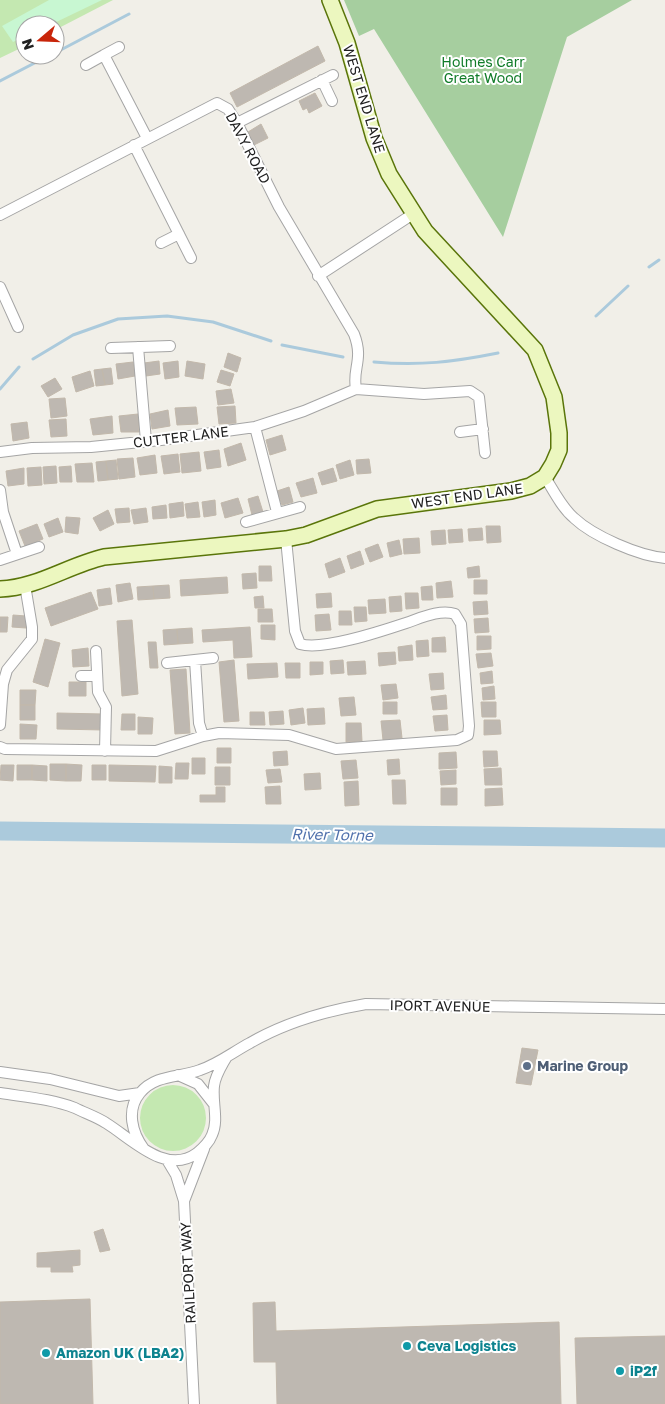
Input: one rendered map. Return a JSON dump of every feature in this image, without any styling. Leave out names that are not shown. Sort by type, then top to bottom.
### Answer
[{"type":"street","name":"WEST END LANE","points":[[0,589],[25,585],[88,561],[104,557],[306,536],[377,508],[511,491],[530,486],[544,477],[559,450],[559,433],[554,397],[535,350],[448,259],[413,214],[389,174],[374,138],[347,43],[330,0]]},
{"type":"street","points":[[86,65],[119,47]]},
{"type":"street","points":[[104,55],[147,138]]},
{"type":"street","points":[[237,123],[333,75]]},
{"type":"street","points":[[322,80],[332,101]]},
{"type":"street","name":"DAVY ROAD","points":[[0,215],[218,103],[228,109],[237,123],[279,208],[354,334],[358,343],[360,357],[355,382],[356,389]]},
{"type":"street","points":[[134,145],[191,258]]},
{"type":"street","points":[[318,276],[413,214]]},
{"type":"street","points":[[161,243],[179,234]]},
{"type":"street","points":[[0,287],[18,327]]},
{"type":"street","points":[[112,348],[170,346]]},
{"type":"street","points":[[138,347],[146,441]]},
{"type":"street","points":[[356,389],[424,394],[470,391],[479,397],[485,453]]},
{"type":"street","name":"CUTTER LANE","points":[[0,452],[32,448],[91,446],[146,441],[255,427],[304,411],[356,389]]},
{"type":"street","points":[[255,427],[277,512]]},
{"type":"street","points":[[460,432],[482,429]]},
{"type":"street","points":[[544,477],[573,518],[612,542],[651,557],[665,558]]},
{"type":"street","points":[[0,490],[4,512],[17,554]]},
{"type":"street","points":[[246,522],[300,507]]},
{"type":"street","points":[[0,746],[4,749],[156,752],[202,736],[219,733],[289,735],[336,749],[457,740],[468,735],[461,624],[455,614],[448,611],[334,644],[308,647],[300,644],[295,631],[286,539]]},
{"type":"street","points":[[0,560],[39,547]]},
{"type":"street","points":[[0,725],[2,684],[6,670],[32,639],[32,627],[25,585]]},
{"type":"street","points":[[96,651],[98,692],[106,707],[105,751]]},
{"type":"street","points":[[168,663],[213,658]]},
{"type":"street","points":[[195,660],[199,724],[202,736]]},
{"type":"street","points":[[81,676],[98,676]]},
{"type":"street","name":"IPORT AVENUE","points":[[0,1072],[50,1079],[119,1096],[140,1093],[154,1081],[199,1071],[282,1027],[326,1011],[366,1004],[665,1010]]},
{"type":"street","points":[[0,1093],[41,1099],[72,1107],[104,1121],[158,1158],[168,1160],[192,1157],[204,1148],[212,1136],[216,1121],[213,1104],[216,1076],[226,1058]]},
{"type":"street","points":[[178,1075],[198,1084],[207,1093],[213,1104]]},
{"type":"street","points":[[140,1093],[132,1109],[132,1125],[136,1138],[144,1149]]},
{"type":"street","name":"RAILPORT WAY","points":[[184,1201],[204,1148]]},
{"type":"street","name":"RAILPORT WAY","points":[[168,1160],[176,1175],[184,1201],[194,1404]]},
{"type":"green space","points":[[0,0],[113,0],[65,25],[65,15],[15,15],[15,51],[0,58]]},
{"type":"green space","points":[[49,0],[102,0],[65,18],[65,15],[22,15]]},
{"type":"green space","name":"Holmes Carr Great Wood","points":[[344,0],[632,0],[567,37],[503,237],[374,29],[359,36]]},
{"type":"green space","points":[[15,19],[15,41],[13,42],[2,26]]},
{"type":"green space","points":[[173,1085],[186,1088],[196,1095],[203,1105],[206,1118],[203,1131],[196,1141],[186,1148],[173,1151],[160,1148],[150,1141],[143,1131],[140,1118],[143,1105],[150,1095],[160,1088]]},
{"type":"building","points":[[318,46],[325,61],[237,107],[230,93]]},
{"type":"building","points":[[315,93],[322,106],[309,113],[307,108],[303,110],[299,101]]},
{"type":"building","points":[[261,124],[268,138],[254,145],[248,132]]},
{"type":"building","points":[[228,353],[241,358],[237,372],[224,367]]},
{"type":"building","points":[[159,361],[160,374],[146,376],[144,363]]},
{"type":"building","points":[[178,361],[179,377],[165,379],[163,363]]},
{"type":"building","points":[[187,361],[205,364],[203,379],[185,376]]},
{"type":"building","points":[[133,362],[135,376],[118,379],[116,364]]},
{"type":"building","points":[[111,368],[113,384],[105,385],[102,369]]},
{"type":"building","points":[[102,369],[105,385],[96,386],[94,370]]},
{"type":"building","points":[[221,370],[234,374],[230,386],[217,382]]},
{"type":"building","points":[[90,371],[94,386],[76,392],[72,377]]},
{"type":"building","points":[[55,378],[62,389],[48,397],[41,386]]},
{"type":"building","points":[[231,389],[234,403],[218,405],[216,391]]},
{"type":"building","points":[[65,398],[67,416],[51,418],[49,399]]},
{"type":"building","points":[[235,406],[236,423],[219,424],[217,407]]},
{"type":"building","points":[[196,407],[198,424],[177,425],[175,408]]},
{"type":"building","points":[[168,410],[170,426],[152,429],[150,414]]},
{"type":"building","points":[[138,414],[139,432],[121,432],[119,416]]},
{"type":"building","points":[[112,416],[113,433],[93,435],[90,419]]},
{"type":"building","points":[[66,419],[67,436],[51,437],[49,420]]},
{"type":"building","points":[[27,422],[29,438],[13,441],[11,424]]},
{"type":"building","points":[[282,435],[286,450],[270,455],[266,440]]},
{"type":"building","points":[[241,443],[246,460],[228,466],[224,449]]},
{"type":"building","points":[[219,450],[221,467],[207,469],[204,452]]},
{"type":"building","points":[[199,452],[201,471],[182,473],[180,454]]},
{"type":"building","points":[[178,454],[180,472],[164,474],[161,456]]},
{"type":"building","points":[[155,455],[157,473],[140,475],[137,458]]},
{"type":"building","points":[[133,458],[135,477],[119,479],[117,459]]},
{"type":"building","points":[[369,459],[371,473],[357,474],[356,460]]},
{"type":"building","points":[[116,460],[118,479],[108,480],[106,461]]},
{"type":"building","points":[[350,460],[354,475],[340,479],[336,465]]},
{"type":"building","points":[[106,461],[108,480],[98,481],[96,462]]},
{"type":"building","points":[[92,463],[94,482],[77,482],[75,464]]},
{"type":"building","points":[[56,466],[57,483],[44,484],[43,467]]},
{"type":"building","points":[[71,466],[72,482],[60,482],[59,467]]},
{"type":"building","points":[[41,467],[42,485],[28,486],[27,468]]},
{"type":"building","points":[[24,468],[24,484],[8,486],[6,471]]},
{"type":"building","points":[[333,468],[337,481],[322,485],[318,473]]},
{"type":"building","points":[[313,478],[317,493],[301,497],[296,483]]},
{"type":"building","points":[[289,487],[293,502],[282,505],[277,491]]},
{"type":"building","points":[[258,496],[263,512],[252,515],[248,499]]},
{"type":"building","points":[[238,498],[243,513],[225,518],[221,503]]},
{"type":"building","points":[[215,500],[216,515],[204,517],[202,502]]},
{"type":"building","points":[[183,502],[184,516],[170,518],[169,504]]},
{"type":"building","points":[[198,502],[200,517],[187,518],[185,504]]},
{"type":"building","points":[[166,505],[167,518],[153,519],[152,507]]},
{"type":"building","points":[[129,508],[130,522],[117,523],[115,509]]},
{"type":"building","points":[[146,508],[148,522],[134,524],[131,510]]},
{"type":"building","points":[[108,510],[114,524],[100,531],[93,518]]},
{"type":"building","points":[[66,517],[80,518],[78,534],[65,532]]},
{"type":"building","points":[[58,518],[63,532],[49,537],[44,524]]},
{"type":"building","points":[[37,524],[43,539],[25,546],[19,531]]},
{"type":"building","points":[[486,526],[500,526],[501,542],[487,543]]},
{"type":"building","points":[[482,528],[483,540],[469,541],[468,529]]},
{"type":"building","points":[[462,529],[463,542],[449,543],[448,530]]},
{"type":"building","points":[[445,530],[446,544],[432,545],[431,531]]},
{"type":"building","points":[[419,538],[420,553],[404,554],[403,539]]},
{"type":"building","points":[[399,540],[402,554],[390,557],[387,543]]},
{"type":"building","points":[[378,544],[383,557],[370,562],[365,549]]},
{"type":"building","points":[[360,551],[364,564],[351,569],[347,556]]},
{"type":"building","points":[[340,558],[345,572],[329,578],[325,564]]},
{"type":"building","points":[[259,566],[271,566],[272,581],[259,581]]},
{"type":"building","points":[[479,566],[480,577],[468,578],[467,568]]},
{"type":"building","points":[[256,573],[257,588],[243,589],[242,574]]},
{"type":"building","points":[[227,577],[228,593],[181,596],[180,580]]},
{"type":"building","points":[[474,580],[487,580],[487,594],[474,594]]},
{"type":"building","points":[[451,581],[453,597],[437,598],[436,583]]},
{"type":"building","points":[[130,583],[133,599],[118,602],[116,585]]},
{"type":"building","points":[[169,585],[170,598],[154,599],[153,586]]},
{"type":"building","points":[[153,586],[154,599],[138,600],[137,587]]},
{"type":"building","points":[[432,586],[433,600],[422,600],[421,587]]},
{"type":"building","points":[[110,588],[112,604],[99,606],[97,590]]},
{"type":"building","points":[[91,592],[98,609],[51,626],[45,608]]},
{"type":"building","points":[[331,593],[332,607],[317,608],[316,594]]},
{"type":"building","points":[[405,593],[418,593],[419,608],[406,609]]},
{"type":"building","points":[[263,596],[264,608],[255,608],[254,597]]},
{"type":"building","points":[[401,596],[402,611],[390,612],[389,597]]},
{"type":"building","points":[[385,599],[386,613],[369,614],[368,600]]},
{"type":"building","points":[[487,601],[488,614],[474,615],[473,602]]},
{"type":"building","points":[[354,607],[366,607],[367,621],[355,622]]},
{"type":"building","points":[[258,609],[272,609],[273,622],[258,622]]},
{"type":"building","points":[[339,611],[351,611],[352,625],[339,625]]},
{"type":"building","points":[[329,614],[331,630],[316,631],[315,615]]},
{"type":"building","points":[[13,615],[26,616],[26,628],[12,627]]},
{"type":"building","points":[[0,617],[8,617],[7,632],[0,632]]},
{"type":"building","points":[[488,618],[489,632],[475,633],[474,619]]},
{"type":"building","points":[[132,620],[138,694],[122,696],[117,621]]},
{"type":"building","points":[[261,625],[275,625],[275,640],[261,639]]},
{"type":"building","points":[[250,627],[252,657],[234,658],[233,640],[203,642],[202,630]]},
{"type":"building","points":[[192,628],[193,643],[178,644],[177,629]]},
{"type":"building","points":[[177,629],[178,644],[164,645],[163,630]]},
{"type":"building","points":[[477,636],[491,636],[491,649],[477,650]]},
{"type":"building","points":[[445,637],[446,652],[432,652],[432,638]]},
{"type":"building","points":[[45,639],[60,643],[48,687],[33,682]]},
{"type":"building","points":[[428,640],[429,656],[417,657],[416,641]]},
{"type":"building","points":[[148,642],[156,642],[158,668],[150,668]]},
{"type":"building","points":[[412,645],[413,660],[399,661],[398,647]]},
{"type":"building","points":[[88,648],[89,666],[73,667],[72,650]]},
{"type":"building","points":[[395,652],[396,664],[379,666],[378,653]]},
{"type":"building","points":[[491,653],[493,666],[478,668],[476,654]]},
{"type":"building","points":[[234,660],[239,721],[224,722],[219,662]]},
{"type":"building","points":[[343,660],[344,673],[331,674],[330,661]]},
{"type":"building","points":[[365,661],[366,674],[348,675],[347,662]]},
{"type":"building","points":[[310,662],[323,662],[323,674],[310,675]]},
{"type":"building","points":[[277,663],[278,677],[248,679],[247,664]]},
{"type":"building","points":[[285,663],[300,663],[300,678],[286,678]]},
{"type":"building","points":[[186,669],[190,733],[175,734],[170,670]]},
{"type":"building","points":[[492,671],[493,683],[481,684],[480,673]]},
{"type":"building","points":[[443,673],[444,689],[431,690],[429,674]]},
{"type":"building","points":[[69,682],[86,682],[86,696],[69,696]]},
{"type":"building","points":[[396,684],[398,698],[383,700],[381,685]]},
{"type":"building","points":[[494,686],[495,699],[483,700],[482,688]]},
{"type":"building","points":[[20,690],[36,690],[35,705],[20,705]]},
{"type":"building","points":[[446,695],[447,709],[433,710],[431,697]]},
{"type":"building","points":[[354,697],[356,715],[341,716],[339,698]]},
{"type":"building","points":[[383,702],[397,702],[397,714],[383,714]]},
{"type":"building","points":[[481,702],[496,702],[496,717],[482,717]]},
{"type":"building","points":[[20,705],[35,705],[35,720],[20,720]]},
{"type":"building","points":[[303,708],[305,723],[291,725],[289,710]]},
{"type":"building","points":[[324,708],[325,724],[308,725],[307,709]]},
{"type":"building","points":[[283,711],[284,724],[270,725],[269,712]]},
{"type":"building","points":[[250,712],[264,712],[265,725],[250,725]]},
{"type":"building","points":[[57,713],[103,714],[103,730],[57,729]]},
{"type":"building","points":[[122,714],[135,714],[135,730],[121,730]]},
{"type":"building","points":[[447,715],[448,730],[435,731],[433,716]]},
{"type":"building","points":[[138,717],[153,718],[152,734],[138,734]]},
{"type":"building","points":[[400,720],[402,738],[383,740],[381,721]]},
{"type":"building","points":[[484,720],[500,720],[501,734],[484,735]]},
{"type":"building","points":[[346,723],[361,723],[362,741],[346,742]]},
{"type":"building","points":[[20,724],[37,725],[36,739],[20,739]]},
{"type":"building","points":[[217,748],[231,748],[231,763],[217,763]]},
{"type":"building","points":[[287,751],[288,765],[274,766],[273,752]]},
{"type":"building","points":[[483,751],[497,751],[498,766],[484,767]]},
{"type":"building","points":[[456,752],[457,768],[439,769],[439,753]]},
{"type":"building","points":[[192,758],[205,758],[205,774],[192,774]]},
{"type":"building","points":[[399,759],[400,774],[388,775],[387,760]]},
{"type":"building","points":[[356,760],[358,778],[343,779],[341,761]]},
{"type":"building","points":[[176,763],[189,763],[188,779],[175,779]]},
{"type":"building","points":[[50,764],[66,764],[66,781],[50,780]]},
{"type":"building","points":[[66,764],[82,765],[81,781],[66,781]]},
{"type":"building","points":[[1,765],[14,765],[13,781],[0,780]]},
{"type":"building","points":[[17,765],[32,765],[32,780],[17,780]]},
{"type":"building","points":[[32,765],[47,766],[47,781],[32,780]]},
{"type":"building","points":[[92,765],[106,765],[106,780],[92,780]]},
{"type":"building","points":[[109,765],[156,766],[155,782],[109,781]]},
{"type":"building","points":[[159,766],[172,767],[172,783],[159,783]]},
{"type":"building","points":[[215,767],[230,767],[230,785],[215,785]]},
{"type":"building","points":[[501,768],[502,785],[485,785],[484,769]]},
{"type":"building","points":[[280,769],[282,782],[268,783],[266,770]]},
{"type":"building","points":[[456,770],[456,784],[441,785],[440,771]]},
{"type":"building","points":[[320,773],[321,789],[305,790],[304,774]]},
{"type":"building","points":[[392,780],[405,780],[406,804],[393,804]]},
{"type":"building","points":[[358,781],[359,805],[345,806],[344,782]]},
{"type":"building","points":[[280,786],[281,804],[266,804],[265,787]]},
{"type":"building","points":[[216,787],[225,787],[225,802],[200,802],[200,795],[216,795]]},
{"type":"building","points":[[441,788],[457,788],[457,805],[441,805]]},
{"type":"building","points":[[502,788],[503,805],[485,806],[485,789]]},
{"type":"building","name":"Marine Group","points":[[522,1048],[538,1050],[531,1085],[516,1083]]},
{"type":"building","points":[[103,1229],[110,1250],[100,1252],[94,1232]]},
{"type":"building","points":[[80,1250],[80,1265],[72,1266],[73,1272],[51,1272],[51,1267],[37,1267],[37,1253]]},
{"type":"building","name":"Amazon UK (LBA2)","points":[[90,1299],[93,1404],[0,1404],[0,1302]]},
{"type":"building","name":"Ceva Logistics","points":[[275,1302],[276,1331],[559,1322],[561,1404],[277,1404],[276,1362],[254,1362],[253,1303]]},
{"type":"building","name":"iP2f","points":[[665,1336],[665,1404],[577,1404],[575,1338]]},
{"type":"waterway","points":[[65,48],[129,14]]},
{"type":"waterway","points":[[0,81],[31,65]]},
{"type":"waterway","points":[[649,267],[659,260]]},
{"type":"waterway","points":[[596,316],[628,286]]},
{"type":"waterway","points":[[33,359],[73,335],[118,319],[167,316],[213,322],[271,341]]},
{"type":"waterway","points":[[282,345],[343,357]]},
{"type":"waterway","points":[[374,362],[406,364],[436,362],[498,353]]},
{"type":"waterway","points":[[0,389],[19,367]]},
{"type":"waterway","name":"River Torne","points":[[0,831],[665,838]]},
{"type":"place","name":"Marine Group","points":[[527,1066]]},
{"type":"place","name":"Ceva Logistics","points":[[407,1346]]},
{"type":"place","name":"Amazon UK (LBA2)","points":[[46,1353]]},
{"type":"place","name":"iP2f","points":[[620,1371]]}]
